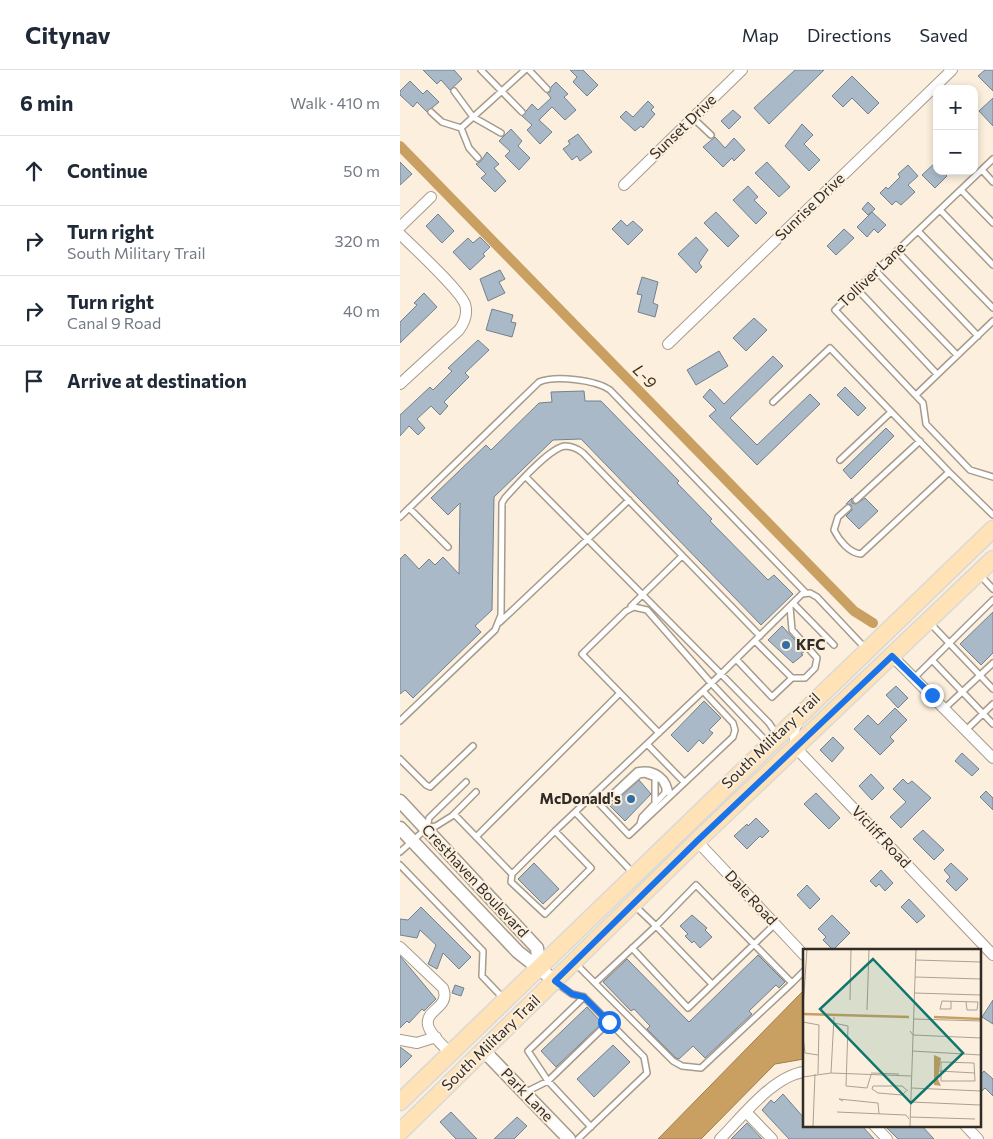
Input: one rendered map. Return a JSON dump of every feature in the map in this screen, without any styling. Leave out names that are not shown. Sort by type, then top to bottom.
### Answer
[{"type":"main road","points":[[978,573],[978,552],[989,533]]},
{"type":"main road","name":"South Military Trail","points":[[400,1102],[804,709],[989,533]]},
{"type":"main road","name":"South Military Trail","points":[[400,1132],[697,841],[993,559]]},
{"type":"main road","points":[[933,617],[948,594],[950,585],[947,574]]},
{"type":"main road","points":[[773,739],[775,767]]},
{"type":"street","name":"Sunset Drive","points":[[624,185],[742,70]]},
{"type":"street","name":"Sunrise Drive","points":[[668,344],[951,70]]},
{"type":"street","points":[[400,227],[431,197]]},
{"type":"street","points":[[400,234],[460,296],[466,310],[463,324],[459,330],[400,384]]},
{"type":"street","points":[[892,656],[993,758]]},
{"type":"street","points":[[796,748],[794,730],[804,709]]},
{"type":"street","name":"Vicliff Road","points":[[796,748],[993,956]]},
{"type":"street","name":"Cresthaven Boulevard","points":[[400,801],[537,948],[539,967]]},
{"type":"street","name":"Cresthaven Boulevard","points":[[400,828],[518,952],[555,981]]},
{"type":"street","name":"Dale Road","points":[[697,841],[803,954]]},
{"type":"street","points":[[400,947],[443,988],[446,994],[444,1001],[429,1017],[427,1024],[450,1053]]},
{"type":"street","points":[[400,1040],[417,1043],[436,1037]]},
{"type":"street","name":"Park Lane","points":[[484,1051],[569,1139]]},
{"type":"street","points":[[720,1139],[777,1083],[788,1076],[803,1072]]},
{"type":"street","points":[[746,1113],[772,1139]]},
{"type":"street","points":[[876,1126],[887,1139]]},
{"type":"street","points":[[966,1126],[978,1139]]},
{"type":"street","points":[[400,1132],[406,1139]]},
{"type":"lane","points":[[481,70],[522,112]]},
{"type":"lane","points":[[461,128],[527,70],[547,89]]},
{"type":"lane","points":[[454,91],[474,117],[501,133]]},
{"type":"lane","points":[[431,112],[442,122],[461,128]]},
{"type":"lane","points":[[693,117],[711,136]]},
{"type":"lane","points":[[461,128],[469,148],[478,158]]},
{"type":"lane","name":"Tolliver Lane","points":[[916,395],[835,310],[993,160]]},
{"type":"lane","points":[[982,170],[993,182]]},
{"type":"lane","points":[[961,190],[993,224]]},
{"type":"lane","points":[[940,210],[993,265]]},
{"type":"lane","points":[[918,231],[993,308]]},
{"type":"lane","points":[[897,251],[978,336]]},
{"type":"lane","points":[[876,271],[957,355]]},
{"type":"lane","points":[[857,290],[937,374]]},
{"type":"lane","points":[[993,321],[916,395],[923,403],[926,424],[970,470],[993,477]]},
{"type":"lane","points":[[773,402],[830,348],[993,515]]},
{"type":"lane","points":[[400,517],[540,382],[551,379],[596,382],[610,390],[806,593],[817,597],[868,650]]},
{"type":"lane","points":[[840,460],[891,412]]},
{"type":"lane","points":[[856,500],[920,441]]},
{"type":"lane","points":[[400,721],[495,630],[501,615],[501,509],[505,498],[552,452],[565,446],[571,446],[583,453],[760,636]]},
{"type":"lane","points":[[848,508],[838,517],[834,530],[849,549],[860,554],[949,472]]},
{"type":"lane","points":[[526,477],[769,723],[773,739]]},
{"type":"lane","points":[[499,623],[628,500]]},
{"type":"lane","points":[[409,508],[448,547]]},
{"type":"lane","points":[[659,733],[582,654],[682,556]]},
{"type":"lane","points":[[978,573],[993,589]]},
{"type":"lane","points":[[555,831],[591,868],[545,914],[511,882],[512,874],[555,831],[736,660],[791,605],[806,593]]},
{"type":"lane","points":[[914,678],[993,600]]},
{"type":"lane","points":[[791,605],[834,644]]},
{"type":"lane","points":[[736,660],[772,697],[792,678],[805,678],[817,662],[816,655],[792,630],[791,605]]},
{"type":"lane","points":[[629,608],[638,606],[647,610],[711,683],[773,739]]},
{"type":"lane","points":[[933,617],[949,643],[993,689]]},
{"type":"lane","points":[[755,640],[792,678]]},
{"type":"lane","points":[[932,660],[993,724]]},
{"type":"lane","points":[[945,708],[993,663]]},
{"type":"lane","points":[[592,796],[630,835],[733,737],[735,726],[703,691]]},
{"type":"lane","points":[[476,837],[620,693]]},
{"type":"lane","points":[[966,730],[993,704]]},
{"type":"lane","points":[[647,744],[684,782]]},
{"type":"lane","points":[[400,759],[430,787],[473,746]]},
{"type":"lane","points":[[601,806],[637,771],[643,769],[663,777],[670,787],[670,796]]},
{"type":"lane","points":[[608,799],[614,797],[639,775],[661,780],[665,788],[663,796],[642,817],[640,824]]},
{"type":"lane","points":[[654,804],[655,778]]},
{"type":"lane","points":[[426,828],[428,818],[466,782]]},
{"type":"lane","points":[[400,852],[426,828],[436,826],[454,814],[476,792]]},
{"type":"lane","points":[[575,812],[634,874]]},
{"type":"lane","points":[[454,814],[512,874]]},
{"type":"lane","points":[[400,865],[483,950],[482,976],[505,1000]]},
{"type":"lane","points":[[595,983],[656,926],[696,885],[792,983]]},
{"type":"lane","points":[[633,904],[712,984]]},
{"type":"lane","points":[[632,948],[688,1008],[775,924]]},
{"type":"lane","points":[[574,962],[673,1061],[682,1066],[701,1068],[803,972]]},
{"type":"lane","points":[[555,981],[572,994],[584,997],[644,1057],[647,1073],[578,1139]]},
{"type":"lane","points":[[584,997],[528,1051],[548,1081],[591,1127]]},
{"type":"lane","points":[[524,1093],[548,1081],[609,1022]]},
{"type":"shaded area","points":[[803,991],[803,1059],[775,1064],[701,1139],[658,1139]]},
{"type":"building","points":[[423,70],[454,70],[462,79],[450,90],[441,80],[437,84]]},
{"type":"building","points":[[570,70],[583,70],[598,85],[587,96],[573,82],[577,77]]},
{"type":"building","points":[[795,70],[824,70],[769,124],[754,108]]},
{"type":"building","points":[[985,70],[993,70],[993,91],[978,76]]},
{"type":"building","points":[[852,76],[879,103],[868,114],[852,98],[843,107],[832,96]]},
{"type":"building","points":[[410,81],[423,94],[427,90],[439,102],[427,112],[417,102],[413,107],[400,95],[400,91]]},
{"type":"building","points":[[556,82],[568,94],[564,97],[576,110],[565,120],[552,107],[539,120],[552,132],[540,144],[527,130],[532,125],[522,116],[532,104],[538,110],[551,98],[547,93],[550,92],[551,87]]},
{"type":"building","points":[[993,98],[993,126],[979,111]]},
{"type":"building","points":[[648,101],[654,107],[651,110],[655,114],[643,128],[641,126],[635,131],[620,117],[626,111],[633,117]]},
{"type":"building","points":[[733,110],[741,117],[729,129],[721,121]]},
{"type":"building","points":[[802,124],[813,135],[804,144],[820,160],[809,171],[785,146]]},
{"type":"building","points":[[511,129],[522,141],[518,146],[530,158],[519,170],[505,156],[510,151],[499,141]]},
{"type":"building","points":[[578,134],[592,152],[580,161],[577,156],[572,160],[563,149],[570,144],[568,141]]},
{"type":"building","points":[[715,137],[725,148],[734,138],[745,150],[734,161],[732,158],[723,167],[703,147]]},
{"type":"building","points":[[487,152],[499,164],[494,168],[506,181],[495,192],[481,178],[486,174],[476,164],[481,161]]},
{"type":"building","points":[[400,162],[412,174],[400,185]]},
{"type":"building","points":[[767,162],[790,187],[779,197],[755,173]]},
{"type":"building","points":[[908,165],[918,176],[908,185],[915,192],[901,205],[896,201],[892,205],[880,193],[886,187],[888,189],[900,177],[898,174]]},
{"type":"building","points":[[933,165],[933,175],[947,176],[935,188],[922,175]]},
{"type":"building","points":[[748,186],[758,197],[754,200],[767,213],[756,224],[733,200]]},
{"type":"building","points":[[868,202],[875,209],[868,215],[862,209]]},
{"type":"building","points":[[716,212],[739,236],[728,247],[704,223]]},
{"type":"building","points":[[872,212],[886,225],[878,233],[874,229],[867,237],[857,227]]},
{"type":"building","points":[[438,214],[454,231],[442,243],[426,226]]},
{"type":"building","points":[[621,220],[627,226],[633,221],[643,230],[628,245],[612,229]]},
{"type":"building","points":[[844,229],[854,238],[836,255],[827,246]]},
{"type":"building","points":[[480,237],[490,247],[483,254],[485,256],[470,270],[453,252],[468,238],[473,243]]},
{"type":"building","points":[[696,237],[708,250],[699,263],[702,267],[696,273],[678,254]]},
{"type":"building","points":[[500,270],[505,279],[499,282],[505,293],[488,301],[480,279]]},
{"type":"building","points":[[642,277],[658,282],[653,303],[658,305],[655,317],[638,312],[642,295],[637,294]]},
{"type":"building","points":[[424,293],[437,307],[400,343],[400,322],[417,305],[414,303]]},
{"type":"building","points":[[492,309],[513,315],[511,322],[516,323],[512,337],[486,330]]},
{"type":"building","points":[[754,318],[767,330],[746,351],[733,338]]},
{"type":"building","points":[[478,340],[489,350],[465,373],[469,377],[444,402],[448,406],[440,415],[431,406],[417,419],[425,428],[418,435],[409,426],[400,436],[400,415],[430,387],[433,390],[452,371],[448,368]]},
{"type":"building","points":[[719,351],[728,366],[696,385],[687,370]]},
{"type":"building","points":[[773,356],[783,366],[730,418],[757,445],[810,394],[820,404],[757,465],[709,416],[716,410],[703,397],[710,389],[724,404]]},
{"type":"building","points":[[845,387],[866,408],[858,416],[837,395]]},
{"type":"building","points":[[584,391],[585,401],[601,401],[679,481],[677,483],[712,519],[710,521],[768,580],[774,575],[793,594],[761,625],[581,439],[553,440],[494,497],[492,610],[475,626],[481,632],[413,698],[405,690],[400,694],[400,559],[405,554],[419,569],[429,559],[435,565],[443,557],[459,574],[460,503],[448,515],[431,498],[486,445],[491,450],[539,403],[552,402],[551,392]]},
{"type":"building","points":[[886,428],[894,436],[851,479],[843,470]]},
{"type":"building","points":[[852,498],[852,503],[856,504],[865,498],[878,511],[859,529],[846,516],[852,510],[851,505],[846,504]]},
{"type":"building","points":[[993,612],[993,653],[981,665],[960,644]]},
{"type":"building","name":"KFC","points":[[782,626],[805,651],[793,663],[768,640]]},
{"type":"building","points":[[896,686],[908,698],[898,708],[886,695]]},
{"type":"building","points":[[704,701],[721,718],[709,730],[713,733],[703,744],[699,740],[688,752],[671,735]]},
{"type":"building","points":[[895,708],[907,720],[890,737],[894,741],[880,755],[854,729],[868,715],[878,725]]},
{"type":"building","points":[[833,737],[844,748],[832,762],[820,750]]},
{"type":"building","points":[[962,753],[979,769],[972,776],[955,761]]},
{"type":"building","points":[[871,774],[884,788],[872,800],[859,786]]},
{"type":"building","points":[[903,779],[908,784],[912,781],[931,798],[901,828],[890,817],[906,802],[893,789]]},
{"type":"building","name":"McDonald's","points":[[639,780],[651,794],[625,821],[610,806]]},
{"type":"building","points":[[986,791],[993,798],[993,810],[980,797]]},
{"type":"building","points":[[816,793],[840,818],[829,829],[804,804]]},
{"type":"building","points":[[756,818],[769,831],[762,838],[760,836],[747,849],[734,836]]},
{"type":"building","points":[[923,830],[944,850],[934,860],[913,839]]},
{"type":"building","points":[[534,863],[559,889],[543,904],[518,879]]},
{"type":"building","points":[[951,863],[968,879],[956,891],[946,881],[950,877],[944,870]]},
{"type":"building","points":[[881,870],[893,883],[885,891],[879,884],[876,887],[870,881]]},
{"type":"building","points":[[807,885],[820,899],[810,909],[797,895]]},
{"type":"building","points":[[909,899],[925,916],[917,923],[901,907]]},
{"type":"building","points":[[421,907],[471,957],[459,969],[443,953],[437,969],[428,964],[436,945],[420,930],[417,938],[400,935],[400,919],[408,920]]},
{"type":"building","points":[[692,915],[707,928],[705,930],[712,937],[700,948],[694,941],[692,943],[685,936],[688,934],[680,926]]},
{"type":"building","points":[[832,915],[850,933],[832,949],[823,940],[826,937],[818,929]]},
{"type":"building","points":[[758,955],[785,982],[779,988],[776,985],[749,1011],[752,1014],[705,1058],[693,1046],[679,1059],[676,1058],[647,1029],[650,1026],[634,1009],[631,1011],[603,982],[627,959],[689,1022]]},
{"type":"building","points":[[400,956],[436,999],[424,1011],[422,1009],[409,1023],[407,1021],[400,1028]]},
{"type":"building","points":[[455,985],[464,988],[461,996],[452,993]]},
{"type":"building","points":[[993,1000],[993,1024],[982,1017]]},
{"type":"building","points":[[587,1007],[602,1023],[556,1067],[541,1051]]},
{"type":"building","points":[[613,1045],[630,1062],[594,1097],[577,1079]]},
{"type":"building","points":[[400,1047],[412,1056],[400,1068]]},
{"type":"building","points":[[984,1071],[993,1079],[993,1096],[985,1088],[980,1093],[980,1075]]},
{"type":"building","points":[[783,1094],[803,1117],[803,1126],[862,1126],[874,1139],[789,1139],[762,1110],[771,1100],[774,1103]]},
{"type":"building","points":[[451,1112],[477,1139],[456,1139],[440,1122]]},
{"type":"building","points":[[517,1117],[527,1126],[514,1139],[494,1139]]},
{"type":"building","points":[[747,1123],[762,1139],[731,1139]]},
{"type":"building","points":[[885,1126],[922,1126],[934,1139],[898,1139]]},
{"type":"waterway","name":"L-9","points":[[400,146],[854,611],[873,623]]},
{"type":"place","name":"KFC","points":[[786,645]]},
{"type":"place","name":"McDonald's","points":[[631,799]]},
{"type":"route","points":[[609,1022],[584,997],[572,994],[555,981],[697,841],[892,656],[932,695]]}]
